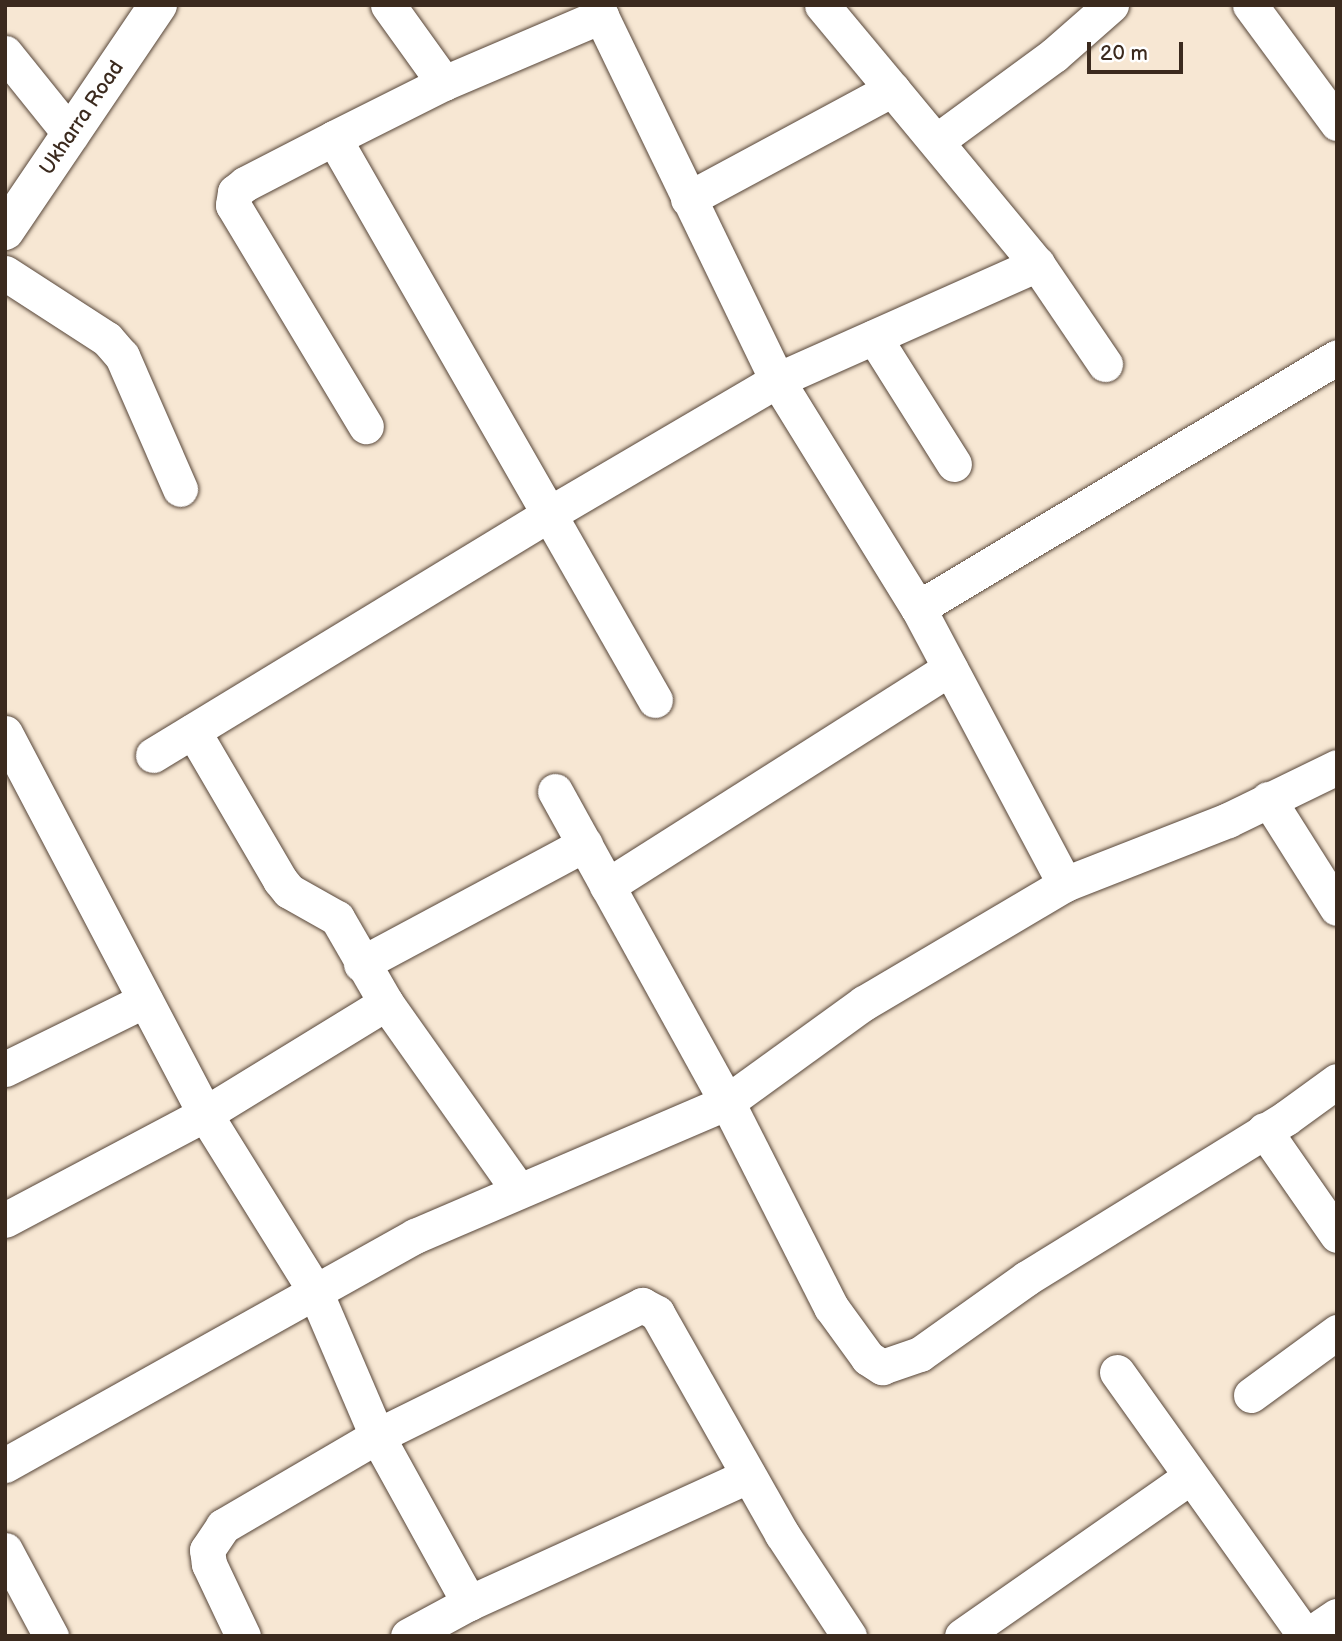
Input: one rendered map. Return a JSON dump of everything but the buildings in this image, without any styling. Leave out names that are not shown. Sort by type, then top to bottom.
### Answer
[{"type":"street","name":"Ukharra Road","points":[[5,231],[158,5]]},
{"type":"street","points":[[388,5],[444,83]]},
{"type":"street","points":[[822,5],[938,140],[1037,264],[1105,364]]},
{"type":"street","points":[[938,140],[1054,55],[1111,5]]},
{"type":"street","points":[[1250,5],[1337,123]]},
{"type":"street","points":[[366,426],[233,205],[235,192],[245,184],[444,83],[612,11],[688,199],[777,380],[918,608],[1065,884]]},
{"type":"street","points":[[5,53],[71,135]]},
{"type":"street","points":[[688,199],[892,89]]},
{"type":"street","points":[[334,138],[655,699]]},
{"type":"street","points":[[153,755],[549,514],[777,380],[1037,264]]},
{"type":"street","points":[[5,273],[89,326],[122,356],[180,489]]},
{"type":"street","points":[[874,337],[954,464]]},
{"type":"street","points":[[918,608],[1337,357]]},
{"type":"street","points":[[607,886],[950,668]]},
{"type":"street","points":[[193,731],[280,880],[289,891],[337,918],[361,964],[386,1003],[517,1188]]},
{"type":"street","points":[[5,733],[205,1114],[314,1289],[377,1436],[463,1617]]},
{"type":"street","points":[[5,1465],[314,1289],[517,1188],[727,1102],[864,1003],[1065,884],[1268,799],[1337,767]]},
{"type":"street","points":[[555,791],[727,1102],[831,1307],[868,1358],[882,1367],[920,1354],[1027,1278],[1264,1130],[1337,1081]]},
{"type":"street","points":[[1268,799],[1337,908]]},
{"type":"street","points":[[361,964],[585,844]]},
{"type":"street","points":[[5,1069],[145,1000]]},
{"type":"street","points":[[5,1220],[205,1114],[386,1003]]},
{"type":"street","points":[[1264,1130],[1337,1235]]},
{"type":"street","points":[[243,1636],[209,1564],[207,1550],[213,1535],[377,1436],[642,1305],[656,1313],[748,1476],[849,1636]]},
{"type":"street","points":[[1251,1395],[1337,1332]]},
{"type":"street","points":[[1117,1373],[1306,1636],[1337,1616]]},
{"type":"street","points":[[408,1636],[463,1617],[748,1476]]},
{"type":"street","points":[[962,1636],[1190,1477]]},
{"type":"street","points":[[5,1550],[51,1636]]}]
